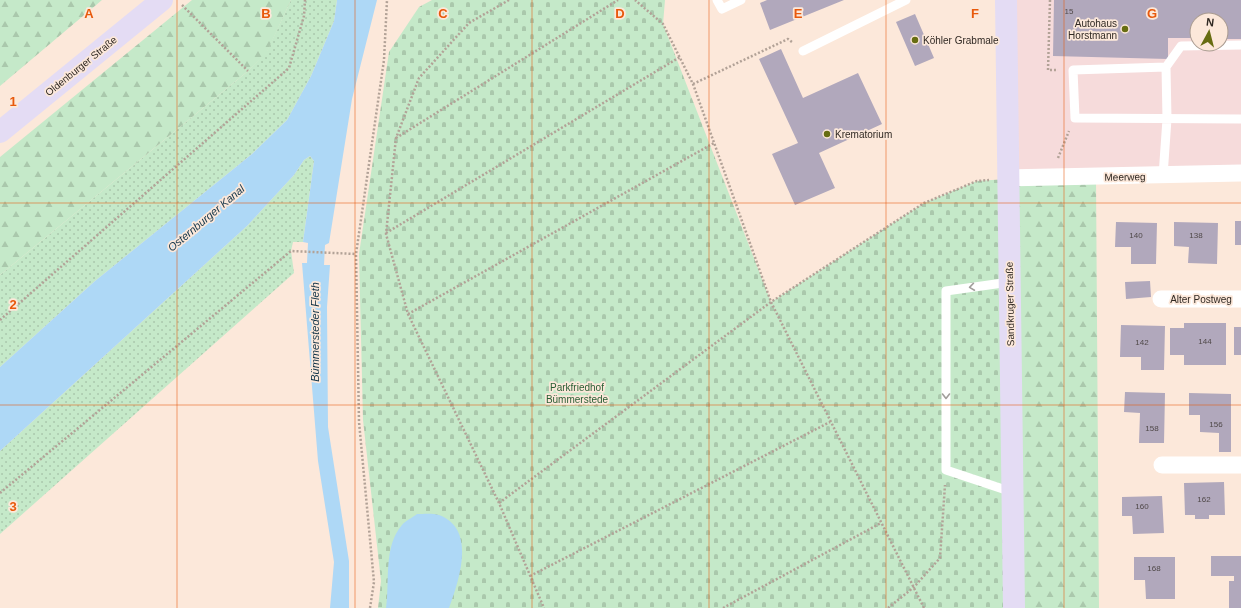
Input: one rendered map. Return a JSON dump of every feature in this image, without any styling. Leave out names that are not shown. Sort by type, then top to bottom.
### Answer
[{"type":"street","name":"Sandkruger Straße","points":[[1006,0],[1014,608]]},
{"type":"street","name":"Oldenburger Straße","points":[[0,132],[159,5]]},
{"type":"street","name":"Meerweg","points":[[1009,178],[1163,176],[1241,173]]},
{"type":"street","name":"Alter Postweg","points":[[1161,299],[1241,299]]},
{"type":"street","points":[[1162,466],[1241,465]]},
{"type":"lane","points":[[718,0],[722,9],[741,0]]},
{"type":"lane","points":[[802,51],[906,0]]},
{"type":"lane","points":[[1163,176],[1167,119],[1166,67],[1181,46],[1241,45]]},
{"type":"lane","points":[[1166,67],[1074,70],[1075,118],[1241,118]]},
{"type":"lane","points":[[1010,282],[946,291],[946,470],[1013,492]]},
{"type":"path","points":[[0,320],[289,68],[304,16],[306,0]]},
{"type":"path","points":[[370,608],[374,582],[359,422],[356,254],[384,60],[387,0]]},
{"type":"path","points":[[509,0],[469,23],[419,78],[396,138],[386,234],[408,314],[499,503],[544,608]]},
{"type":"path","points":[[396,138],[618,0]]},
{"type":"path","points":[[635,0],[663,24],[693,84],[771,302],[924,608]]},
{"type":"path","points":[[1050,0],[1048,70],[1074,70]]},
{"type":"path","points":[[159,5],[248,71]]},
{"type":"path","points":[[693,84],[788,39],[802,51]]},
{"type":"path","points":[[386,234],[680,57]]},
{"type":"path","points":[[1050,178],[1075,118]]},
{"type":"path","points":[[408,314],[714,143]]},
{"type":"path","points":[[499,503],[771,302],[924,203],[977,181],[1009,178]]},
{"type":"path","points":[[0,493],[291,251],[356,254]]},
{"type":"path","points":[[530,576],[830,422]]},
{"type":"path","points":[[888,608],[914,587],[940,558],[946,470]]},
{"type":"path","points":[[722,608],[881,523]]},
{"type":"shaded area","points":[[1009,0],[1241,0],[1241,173],[1009,178]]},
{"type":"green space","points":[[0,0],[102,0],[0,86]]},
{"type":"green space","points":[[192,0],[291,0],[267,52],[248,71],[0,275],[0,157]]},
{"type":"green space","points":[[291,0],[337,0],[334,21],[311,76],[287,120],[252,154],[95,281],[0,367],[0,275],[248,71],[267,51]]},
{"type":"green space","name":"Parkfriedhof Bümmerstede","points":[[432,0],[665,0],[663,24],[771,302],[924,203],[977,181],[1007,179],[1014,608],[378,608],[381,581],[363,420],[359,254],[389,52],[419,7]]},
{"type":"green space","points":[[310,156],[314,161],[303,242],[293,242],[291,251],[294,273],[0,534],[0,451],[247,226],[294,175],[304,160]]},
{"type":"green space","points":[[1096,177],[1099,608],[1014,608],[1009,178]]},
{"type":"water","points":[[337,0],[377,0],[352,99],[329,243],[325,245],[324,265],[330,265],[327,307],[328,427],[349,561],[349,608],[330,608],[334,562],[318,461],[302,263],[307,263],[308,243],[303,242],[314,161],[310,156],[304,160],[294,175],[247,226],[0,451],[0,367],[95,281],[252,154],[287,120],[311,76],[334,21]]},
{"type":"water","points":[[417,514],[439,515],[451,522],[458,532],[462,543],[460,570],[449,608],[386,608],[388,565],[392,544],[402,525]]},
{"type":"building","points":[[767,0],[844,0],[770,30],[760,3]]},
{"type":"building","name":"Autohaus Horstmann","points":[[1054,0],[1241,0],[1241,39],[1229,39],[1229,12],[1189,12],[1189,38],[1168,38],[1168,59],[1053,56]]},
{"type":"building","name":"Köhler Grabmale","points":[[915,14],[934,58],[915,66],[896,22]]},
{"type":"building","name":"Krematorium","points":[[781,49],[803,98],[858,73],[882,124],[819,153],[835,188],[795,205],[772,154],[798,143],[759,59]]},
{"type":"building","points":[[1235,221],[1241,221],[1241,245],[1235,245]]},
{"type":"building","points":[[1116,222],[1157,223],[1156,264],[1131,264],[1131,247],[1115,247]]},
{"type":"building","points":[[1174,222],[1218,223],[1217,264],[1188,263],[1189,247],[1174,246]]},
{"type":"building","points":[[1150,281],[1151,297],[1126,299],[1125,282]]},
{"type":"building","points":[[1184,323],[1226,323],[1226,365],[1184,365],[1184,355],[1170,355],[1170,328],[1184,328]]},
{"type":"building","points":[[1121,325],[1165,326],[1164,370],[1141,370],[1141,357],[1120,357]]},
{"type":"building","points":[[1234,327],[1241,327],[1241,355],[1234,355]]},
{"type":"building","points":[[1125,392],[1165,393],[1164,443],[1139,443],[1140,413],[1124,412]]},
{"type":"building","points":[[1189,393],[1231,394],[1231,452],[1219,452],[1219,433],[1200,432],[1200,415],[1189,415]]},
{"type":"building","points":[[1224,482],[1225,515],[1209,515],[1209,519],[1195,519],[1195,515],[1185,515],[1184,483]]},
{"type":"building","points":[[1162,496],[1164,533],[1133,534],[1132,516],[1122,516],[1122,497]]},
{"type":"building","points":[[1211,556],[1241,556],[1241,608],[1229,608],[1229,581],[1234,581],[1234,576],[1211,576]]},
{"type":"building","points":[[1134,557],[1175,557],[1175,599],[1146,599],[1145,580],[1134,580]]},
{"type":"place","name":"Autohaus Horstmann","points":[[1125,29]]},
{"type":"place","name":"Köhler Grabmale","points":[[915,40]]},
{"type":"place","name":"Krematorium","points":[[827,134]]},
{"type":"water label","name":"Osternburger Kanal","points":[[206,218]]},
{"type":"water label","name":"Bümmersteder Fleth","points":[[315,332]]}]
